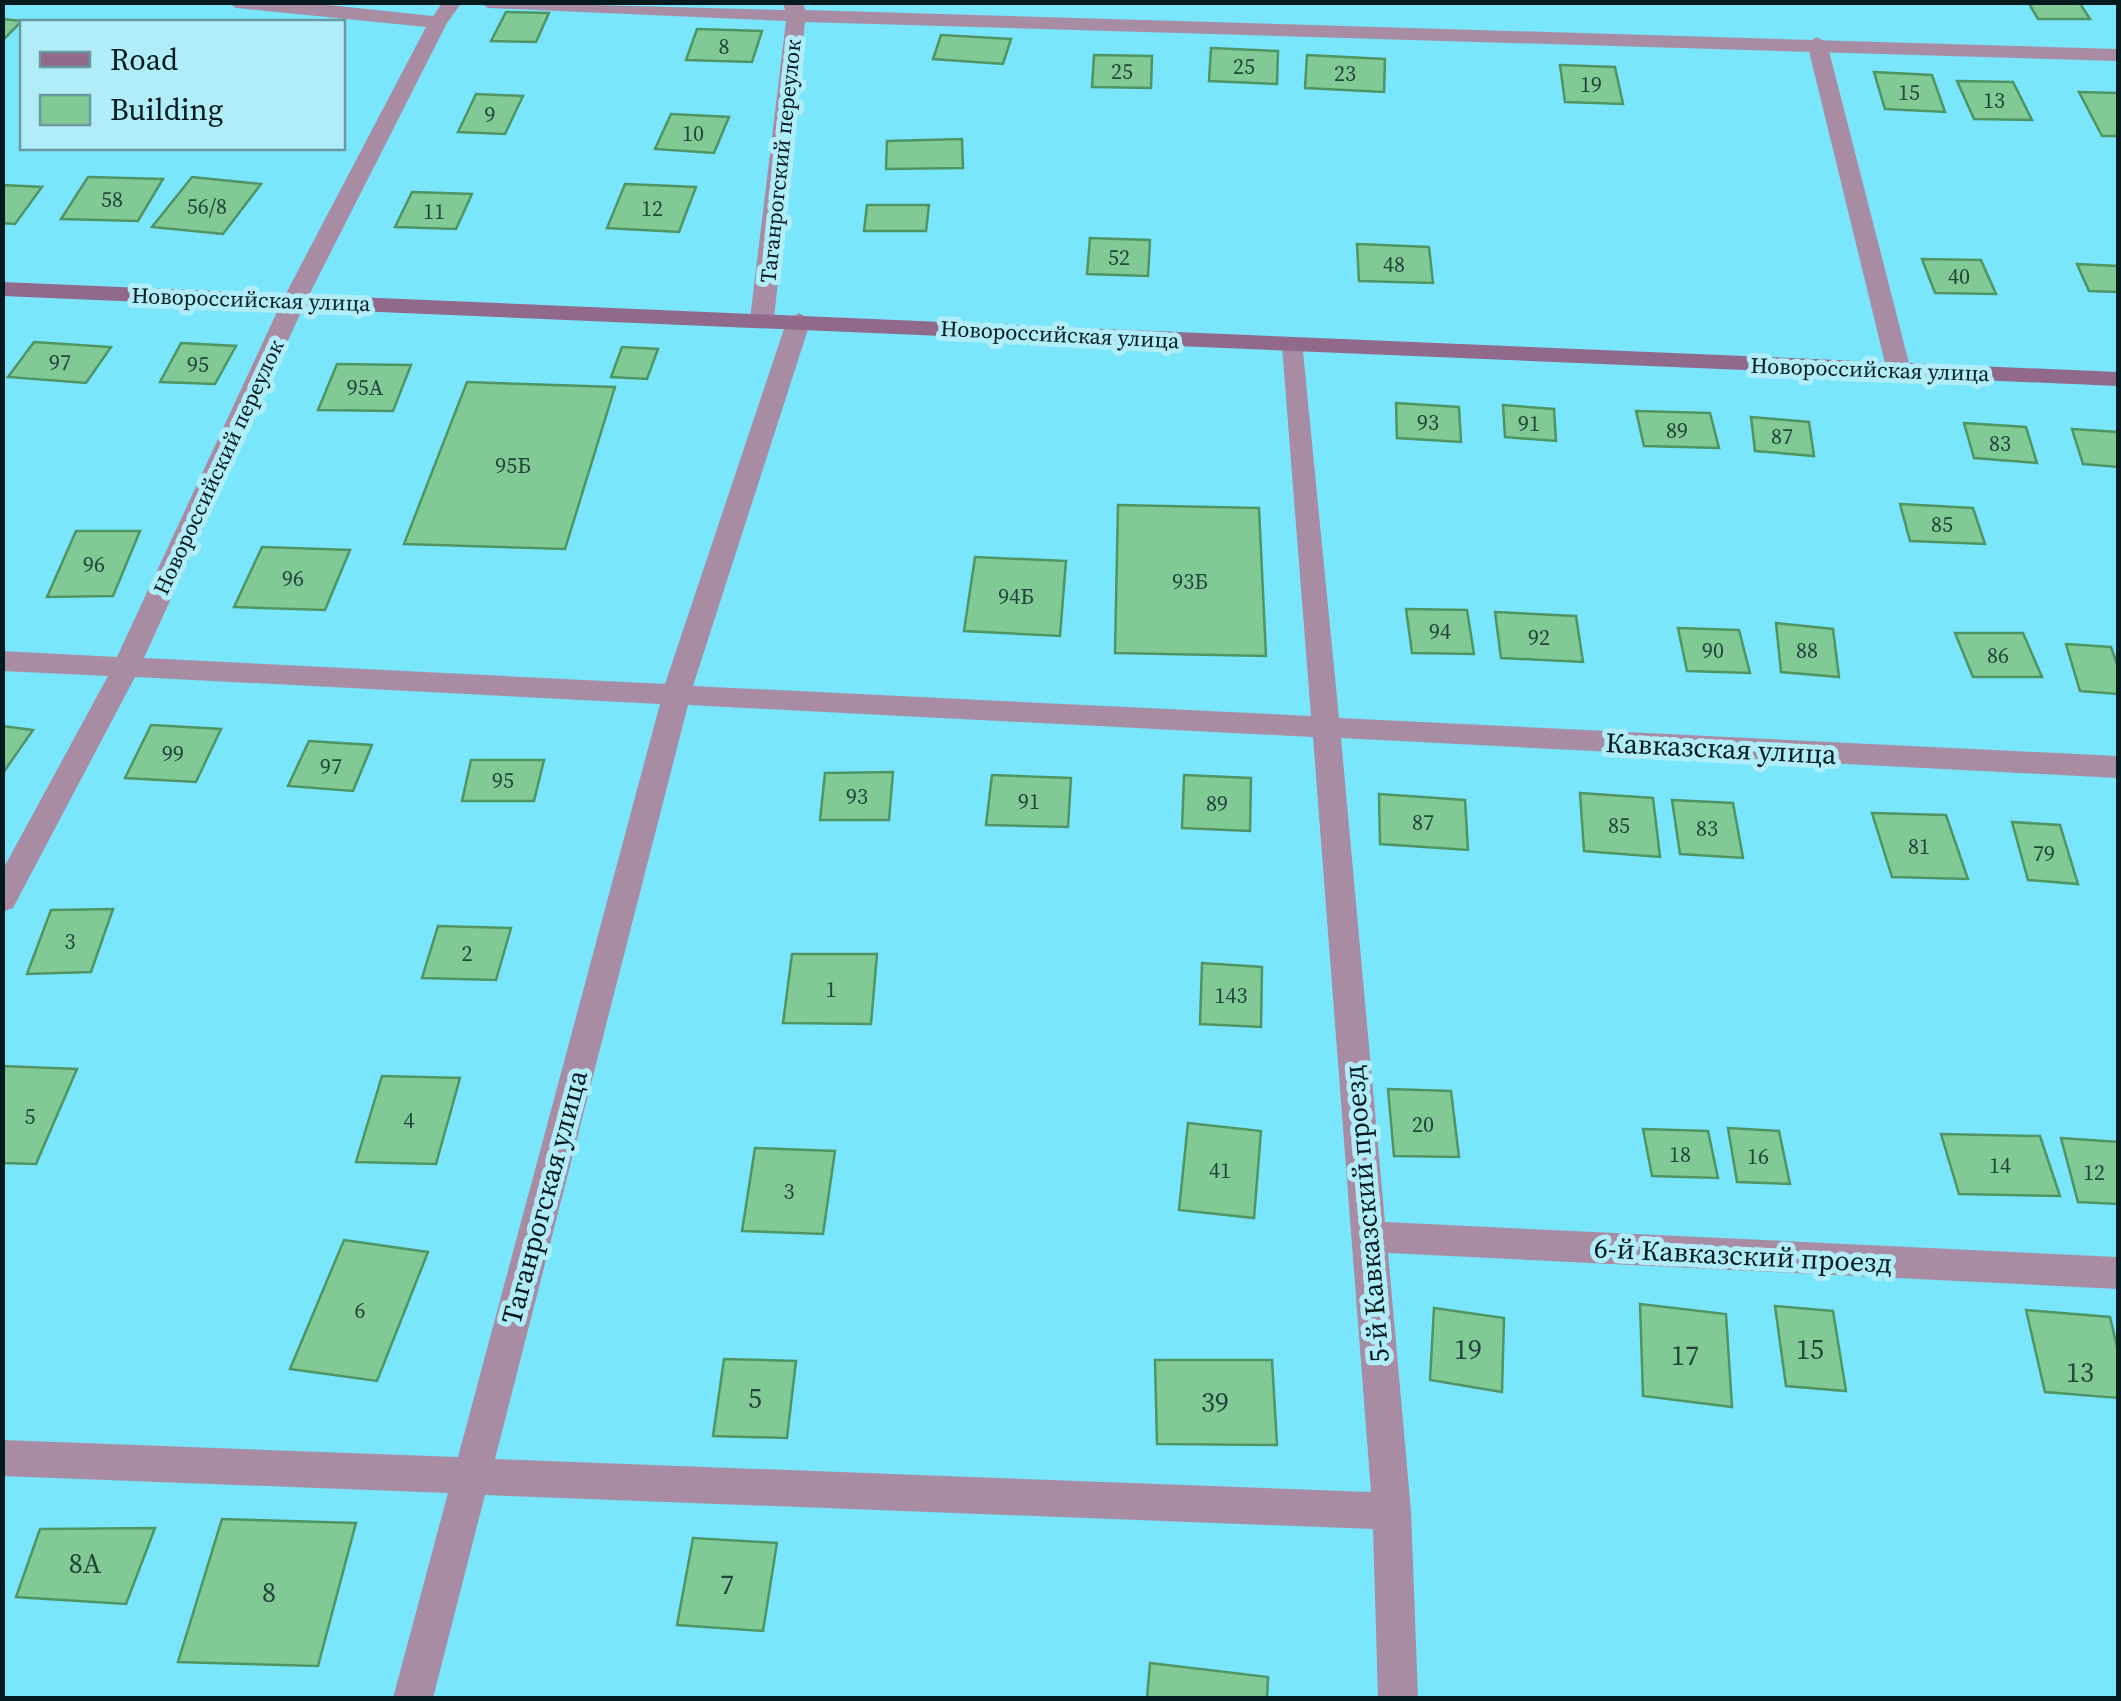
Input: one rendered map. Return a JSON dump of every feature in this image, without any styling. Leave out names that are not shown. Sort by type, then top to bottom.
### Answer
[{"type":"street","points":[[236,2],[446,12]]},
{"type":"street","points":[[488,2],[2118,55]]},
{"type":"street","name":"Таганрогский переулок","points":[[762,319],[794,9]]},
{"type":"street","name":"Новороссийский переулок","points":[[2,900],[126,668],[294,301],[446,12]]},
{"type":"street","points":[[1817,43],[1899,371]]},
{"type":"street","name":"Новороссийская улица","points":[[2,289],[2118,379]]},
{"type":"street","name":"Таганрогская улица","points":[[414,1698],[692,636],[800,320]]},
{"type":"street","name":"5-й Кавказский проезд","points":[[1294,346],[1392,1511],[1398,1698]]},
{"type":"street","points":[[2,660],[126,668]]},
{"type":"street","name":"Кавказская улица","points":[[126,668],[2118,766]]},
{"type":"street","name":"6-й Кавказский проезд","points":[[1367,1236],[2118,1274]]},
{"type":"street","points":[[2,1458],[1392,1511]]},
{"type":"building","points":[[2028,2],[2079,2],[2090,19],[2038,19]]},
{"type":"building","points":[[506,12],[549,13],[536,42],[491,41]]},
{"type":"building","points":[[2,19],[20,21],[20,23],[2,41]]},
{"type":"building","points":[[697,29],[762,31],[752,62],[686,60]]},
{"type":"building","points":[[941,35],[1011,39],[1003,64],[933,59]]},
{"type":"building","points":[[1211,48],[1278,51],[1277,84],[1209,81]]},
{"type":"building","points":[[1094,55],[1152,56],[1151,88],[1092,87]]},
{"type":"building","points":[[1307,55],[1385,59],[1384,92],[1305,88]]},
{"type":"building","points":[[1560,65],[1615,67],[1623,104],[1565,102]]},
{"type":"building","points":[[1874,72],[1932,75],[1945,112],[1885,109]]},
{"type":"building","points":[[1957,81],[2013,82],[2032,120],[1974,119]]},
{"type":"building","points":[[2079,92],[2118,93],[2118,136],[2102,136]]},
{"type":"building","points":[[476,94],[523,96],[505,134],[458,132]]},
{"type":"building","points":[[671,114],[729,117],[714,153],[655,149]]},
{"type":"building","points":[[962,139],[963,168],[886,169],[887,141]]},
{"type":"building","points":[[88,177],[163,179],[138,221],[61,219]]},
{"type":"building","points":[[192,177],[261,184],[223,234],[152,227]]},
{"type":"building","points":[[625,184],[696,187],[679,232],[607,228]]},
{"type":"building","points":[[2,185],[42,187],[15,224],[2,223]]},
{"type":"building","points":[[412,192],[472,194],[456,229],[395,227]]},
{"type":"building","points":[[867,205],[929,205],[926,231],[864,231]]},
{"type":"building","points":[[1090,238],[1150,240],[1148,276],[1087,274]]},
{"type":"building","points":[[1357,244],[1429,247],[1433,283],[1359,281]]},
{"type":"building","points":[[1922,259],[1981,260],[1996,294],[1935,293]]},
{"type":"building","points":[[2077,264],[2118,266],[2118,292],[2089,291]]},
{"type":"building","points":[[34,342],[111,347],[86,383],[8,377]]},
{"type":"building","points":[[181,343],[236,346],[215,384],[160,382]]},
{"type":"building","points":[[622,347],[658,349],[647,379],[611,377]]},
{"type":"building","points":[[337,364],[411,365],[393,411],[318,410]]},
{"type":"building","points":[[467,382],[615,387],[565,549],[404,544]]},
{"type":"building","points":[[1396,403],[1459,407],[1461,442],[1397,438]]},
{"type":"building","points":[[1503,405],[1554,409],[1556,441],[1505,437]]},
{"type":"building","points":[[1636,411],[1710,413],[1719,448],[1644,446]]},
{"type":"building","points":[[1751,417],[1809,422],[1814,456],[1755,451]]},
{"type":"building","points":[[1964,423],[2026,427],[2037,463],[1974,458]]},
{"type":"building","points":[[2072,429],[2118,432],[2118,467],[2083,464]]},
{"type":"building","points":[[1900,504],[1973,508],[1985,544],[1910,541]]},
{"type":"building","points":[[1118,505],[1259,508],[1266,656],[1115,653]]},
{"type":"building","points":[[76,531],[140,531],[113,596],[47,597]]},
{"type":"building","points":[[262,547],[350,550],[325,610],[234,607]]},
{"type":"building","points":[[975,557],[1066,561],[1060,636],[964,631]]},
{"type":"building","points":[[1406,609],[1467,610],[1474,654],[1412,653]]},
{"type":"building","points":[[1495,612],[1576,616],[1583,662],[1501,658]]},
{"type":"building","points":[[1776,623],[1833,629],[1839,677],[1781,672]]},
{"type":"building","points":[[1678,628],[1739,630],[1750,673],[1687,671]]},
{"type":"building","points":[[1955,633],[2023,633],[2042,677],[1973,677]]},
{"type":"building","points":[[2066,644],[2111,647],[2118,667],[2118,694],[2080,691]]},
{"type":"building","points":[[151,725],[221,729],[196,782],[125,778]]},
{"type":"building","points":[[2,726],[33,730],[3,773],[2,773]]},
{"type":"building","points":[[309,741],[372,745],[353,791],[288,786]]},
{"type":"building","points":[[471,760],[544,760],[534,801],[462,801]]},
{"type":"building","points":[[893,772],[889,820],[820,820],[825,773]]},
{"type":"building","points":[[992,775],[1071,778],[1068,827],[986,825]]},
{"type":"building","points":[[1184,775],[1251,778],[1250,831],[1182,828]]},
{"type":"building","points":[[1580,793],[1653,798],[1660,857],[1584,851]]},
{"type":"building","points":[[1379,794],[1465,800],[1468,850],[1380,844]]},
{"type":"building","points":[[1672,800],[1733,803],[1743,858],[1680,854]]},
{"type":"building","points":[[1872,813],[1946,815],[1968,879],[1892,877]]},
{"type":"building","points":[[2012,822],[2060,825],[2078,884],[2028,880]]},
{"type":"building","points":[[113,909],[91,972],[27,974],[51,910]]},
{"type":"building","points":[[438,926],[511,928],[496,980],[422,978]]},
{"type":"building","points":[[792,954],[877,954],[871,1024],[783,1023]]},
{"type":"building","points":[[1202,963],[1262,967],[1261,1027],[1200,1024]]},
{"type":"building","points":[[2,1066],[77,1069],[36,1164],[2,1163]]},
{"type":"building","points":[[382,1076],[460,1078],[436,1164],[356,1162]]},
{"type":"building","points":[[1388,1089],[1451,1091],[1459,1157],[1394,1156]]},
{"type":"building","points":[[1188,1123],[1261,1131],[1254,1218],[1179,1210]]},
{"type":"building","points":[[1728,1128],[1779,1131],[1790,1184],[1737,1182]]},
{"type":"building","points":[[1643,1129],[1708,1131],[1718,1178],[1652,1176]]},
{"type":"building","points":[[1941,1134],[2040,1136],[2060,1196],[1959,1194]]},
{"type":"building","points":[[2061,1138],[2118,1142],[2118,1204],[2078,1202]]},
{"type":"building","points":[[755,1148],[835,1151],[823,1234],[742,1231]]},
{"type":"building","points":[[344,1240],[428,1252],[377,1381],[290,1369]]},
{"type":"building","points":[[1640,1304],[1726,1314],[1732,1407],[1643,1396]]},
{"type":"building","points":[[1775,1306],[1833,1311],[1846,1391],[1786,1386]]},
{"type":"building","points":[[1434,1308],[1504,1318],[1502,1392],[1430,1380]]},
{"type":"building","points":[[2026,1310],[2110,1317],[2118,1351],[2118,1398],[2045,1392]]},
{"type":"building","points":[[724,1359],[796,1361],[787,1438],[713,1436]]},
{"type":"building","points":[[1155,1360],[1272,1360],[1277,1445],[1157,1444]]},
{"type":"building","points":[[222,1519],[356,1523],[318,1666],[178,1662]]},
{"type":"building","points":[[155,1528],[126,1604],[16,1597],[40,1529]]},
{"type":"building","points":[[693,1538],[777,1543],[763,1631],[677,1625]]},
{"type":"building","points":[[1150,1663],[1268,1677],[1267,1698],[1147,1698]]}]
